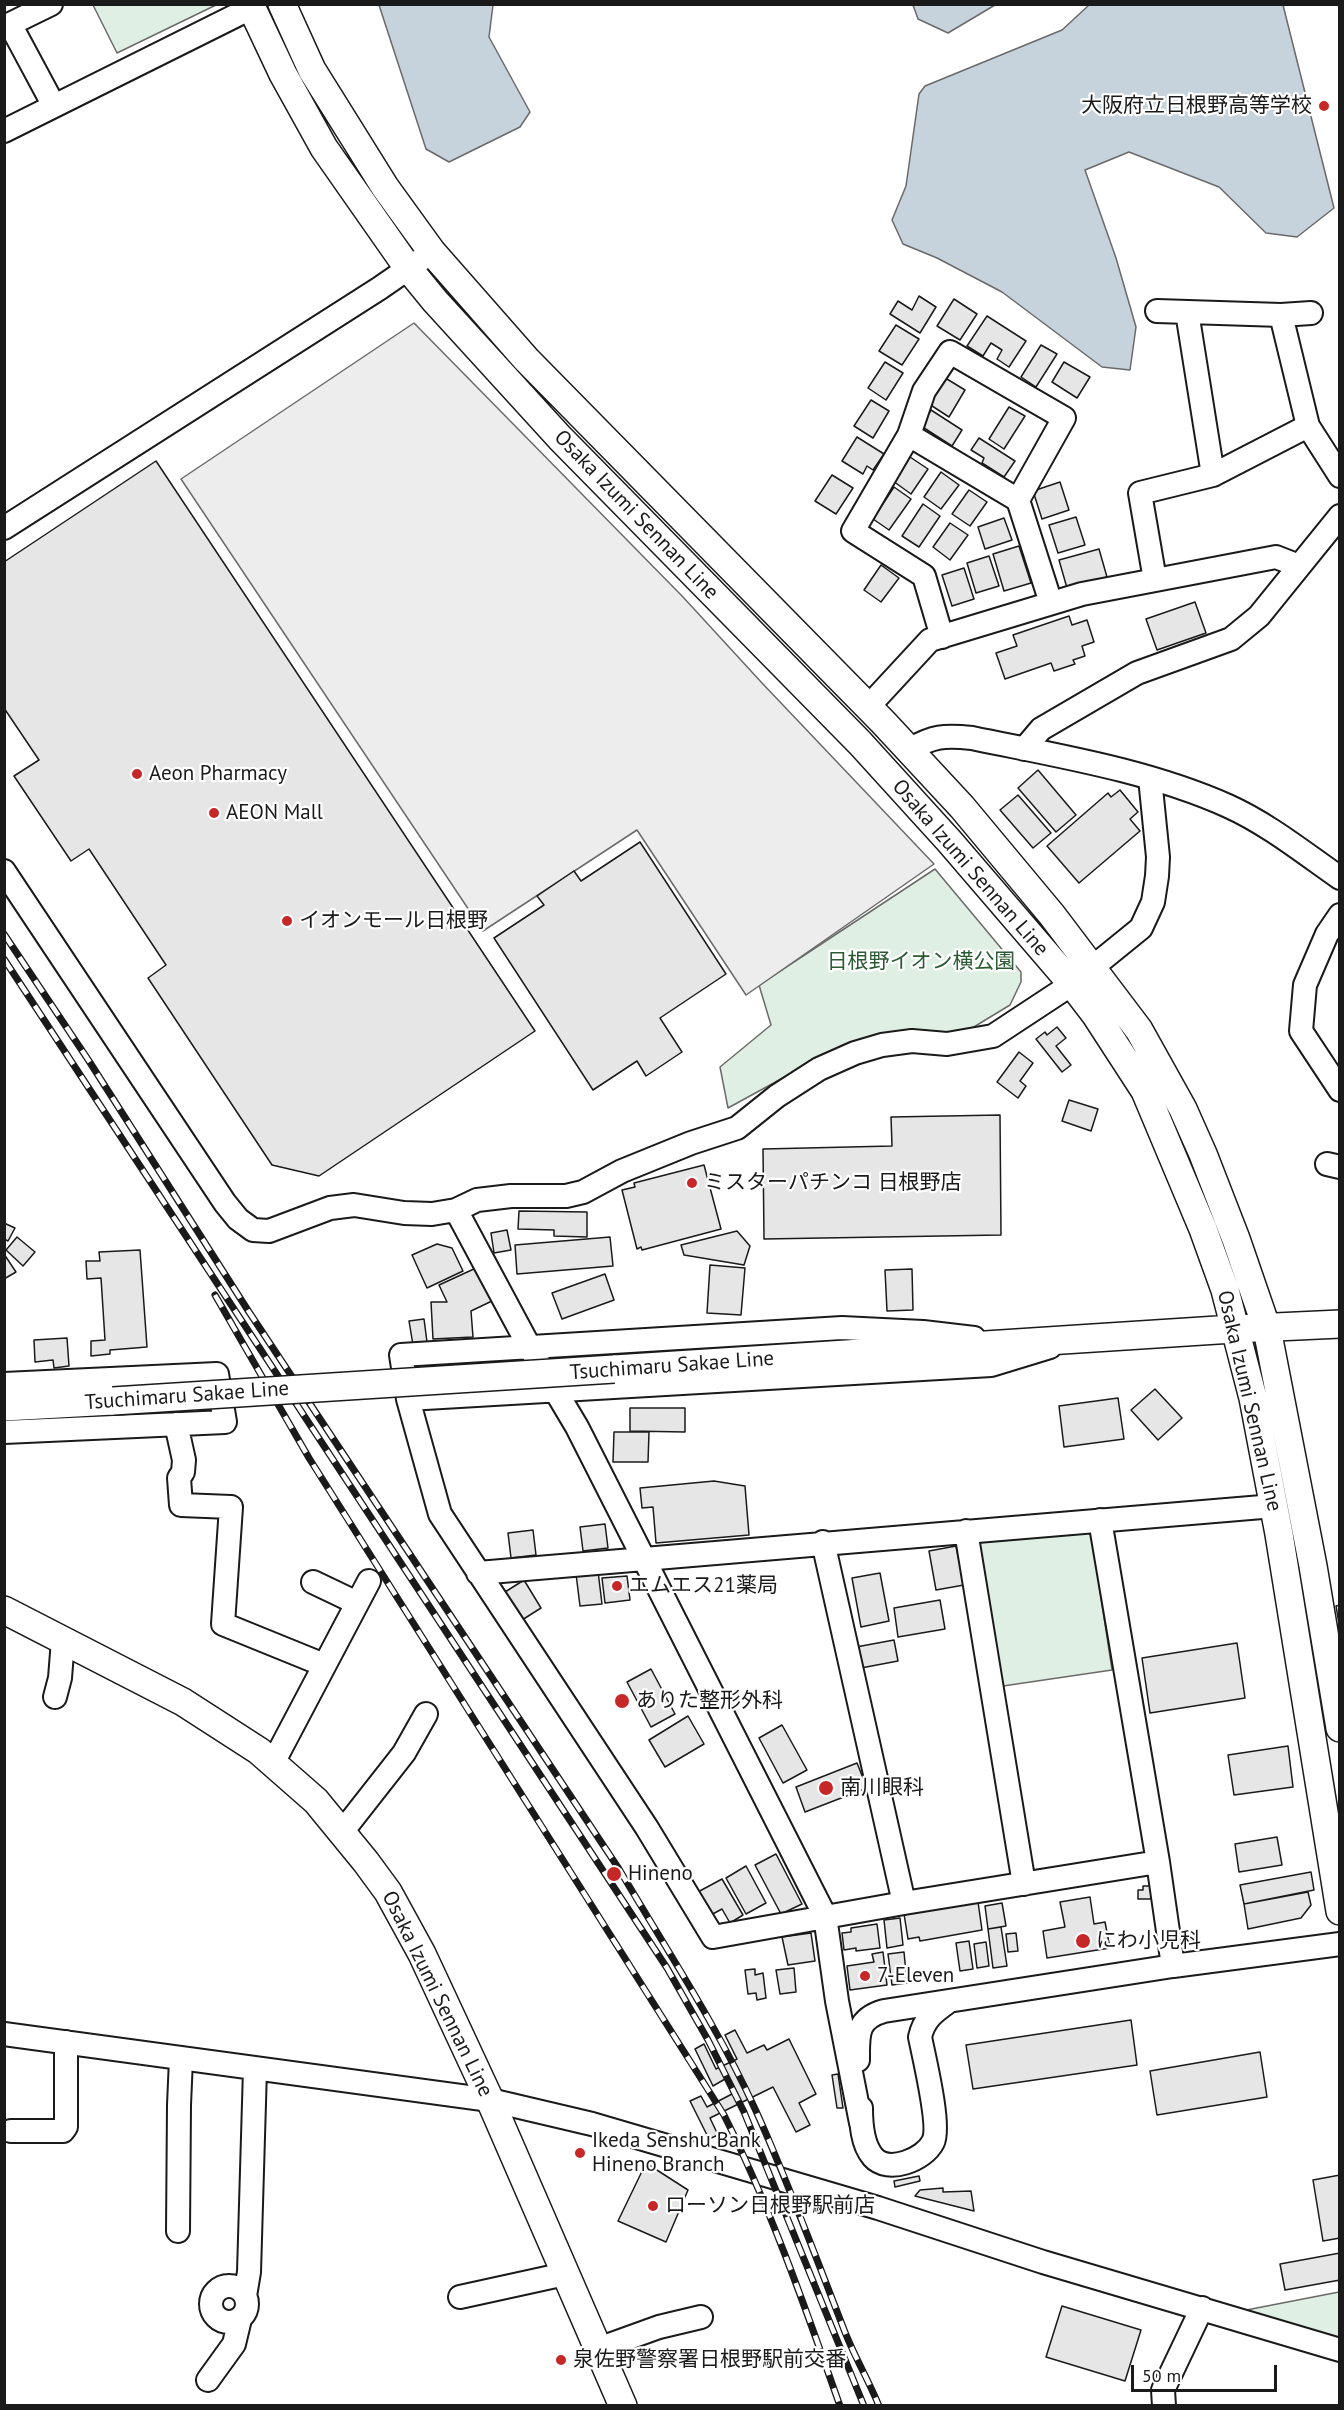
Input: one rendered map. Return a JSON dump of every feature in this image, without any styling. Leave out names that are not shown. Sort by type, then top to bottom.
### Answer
[{"type":"main road","name":"Osaka Izumi Sennan Line","points":[[282,4],[312,70],[385,187],[432,252],[526,359],[868,706],[962,807],[1052,915],[1139,1030],[1183,1109],[1236,1239],[1267,1329],[1311,1554],[1333,1652],[1340,1728]]},
{"type":"main road","name":"Osaka Izumi Sennan Line","points":[[250,6],[283,74],[324,148],[408,268],[487,360],[554,431],[860,743],[950,842],[1072,984],[1095,1014],[1145,1091],[1203,1229],[1225,1290],[1233,1329],[1253,1398],[1274,1506],[1340,1911]]},
{"type":"main road","name":"Tsuchimaru Sakae Line","points":[[4,1407],[1340,1324]]},
{"type":"main road","name":"Osaka Izumi Sennan Line","points":[[4,1611],[183,1702],[224,1727],[273,1763],[316,1801],[342,1832],[388,1892],[405,1921],[490,2100],[623,2406]]},
{"type":"street","points":[[51,4],[7,26],[54,106]]},
{"type":"street","points":[[4,131],[250,6]]},
{"type":"street","points":[[4,528],[432,252]]},
{"type":"street","points":[[1157,311],[1281,315],[1311,313]]},
{"type":"street","points":[[1187,312],[1213,475]]},
{"type":"street","points":[[1281,315],[1308,426],[1340,476]]},
{"type":"street","points":[[942,637],[924,576],[853,531],[909,435],[924,391],[950,352],[1064,418],[1018,500]]},
{"type":"street","points":[[1155,580],[1140,493],[1213,475],[1308,426]]},
{"type":"street","points":[[909,435],[1018,500],[1051,603]]},
{"type":"street","points":[[1024,749],[1041,729],[1137,674],[1231,639],[1259,616],[1340,516]]},
{"type":"street","points":[[868,706],[930,640],[1082,594],[1276,557],[1299,566]]},
{"type":"street","points":[[909,750],[927,739],[945,735],[972,738],[1150,778],[1229,806],[1254,820],[1340,878]]},
{"type":"street","points":[[4,871],[184,1143],[238,1219],[253,1230],[269,1231],[330,1208],[354,1205],[404,1213],[432,1214],[456,1210],[477,1200],[511,1196],[566,1196],[583,1192],[622,1171],[691,1143],[737,1128],[777,1096],[819,1070],[855,1053],[882,1045],[912,1041],[947,1044],[993,1035],[1072,984],[1141,928],[1156,890],[1158,857],[1150,778]]},
{"type":"street","points":[[1340,915],[1327,934],[1305,985],[1301,1031],[1340,1090]]},
{"type":"street","points":[[456,1210],[530,1348],[577,1427],[825,1916],[837,2001],[861,2123],[866,2145],[874,2159],[893,2165],[912,2160],[926,2151],[934,2140],[934,2120],[920,2037],[923,2025],[929,2016],[948,2002]]},
{"type":"street","points":[[1022,1343],[923,1332],[842,1328],[401,1355],[408,1399],[440,1514],[647,1828],[713,1937],[825,1916],[1158,1862]]},
{"type":"street","points":[[408,1399],[991,1365],[1068,1340]]},
{"type":"street","points":[[4,1384],[217,1374],[225,1422],[4,1432]]},
{"type":"street","points":[[176,1424],[184,1460],[183,1472],[179,1478],[181,1505],[231,1507],[224,1624],[324,1665]]},
{"type":"street","points":[[478,1572],[1274,1506]]},
{"type":"street","points":[[1100,1520],[1158,1862],[1173,1966]]},
{"type":"street","points":[[966,1531],[1024,1884]]},
{"type":"street","points":[[822,1542],[904,1903]]},
{"type":"street","points":[[273,1763],[369,1581]]},
{"type":"street","points":[[313,1582],[357,1603]]},
{"type":"street","points":[[56,1697],[63,1640]]},
{"type":"street","points":[[342,1832],[404,1753],[426,1713]]},
{"type":"street","points":[[861,2123],[858,2037],[861,2027],[871,2015],[1173,1966],[1340,1944]]},
{"type":"street","points":[[861,2027],[883,2022],[900,2022],[912,2027],[920,2037]]},
{"type":"street","points":[[4,2034],[490,2100],[592,2124],[827,2193],[1033,2259],[1340,2350]]},
{"type":"street","points":[[11,2131],[63,2131],[66,2127],[66,2042]]},
{"type":"street","points":[[178,2231],[181,2059]]},
{"type":"street","points":[[208,2380],[234,2344],[240,2319],[247,2308],[255,2069]]},
{"type":"street","points":[[460,2298],[565,2274]]},
{"type":"street","points":[[240,2319],[231,2322],[222,2321],[215,2316],[211,2308],[211,2299],[223,2286],[240,2289],[246,2296]]},
{"type":"street","points":[[1164,2406],[1163,2390],[1202,2308]]},
{"type":"street","points":[[598,2349],[658,2327],[701,2318]]},
{"type":"green space","points":[[93,5],[216,5],[117,53]]},
{"type":"green space","name":"日根野イオン横公園","points":[[935,869],[1021,972],[1021,982],[1010,1005],[959,1036],[912,1031],[843,1045],[728,1108],[720,1067],[771,1025],[759,985]]},
{"type":"green space","points":[[1091,1532],[1112,1670],[1003,1686],[978,1540]]},
{"type":"green space","points":[[1339,2292],[1339,2346],[1236,2312]]},
{"type":"shaded area","points":[[913,4],[995,5],[948,33],[918,19]]},
{"type":"shaded area","points":[[379,5],[493,5],[489,37],[530,112],[520,127],[449,162],[426,149]]},
{"type":"shaded area","points":[[1089,5],[1283,5],[1334,208],[1297,237],[1266,233],[1219,187],[1129,152],[1085,170],[1116,258],[1136,327],[1130,370],[1102,367],[1002,292],[937,258],[903,244],[892,220],[906,186],[919,94],[925,86],[1062,30]]},
{"type":"shaded area","points":[[414,323],[683,597],[934,864],[746,995],[637,830],[483,931],[181,479]]},
{"type":"building","points":[[919,296],[936,307],[920,333],[890,314],[898,301],[912,310]]},
{"type":"building","points":[[954,299],[977,314],[960,340],[937,326]]},
{"type":"building","points":[[987,316],[1026,341],[1009,367],[997,359],[1002,350],[991,343],[983,356],[967,346]]},
{"type":"building","points":[[896,325],[919,339],[902,365],[879,351]]},
{"type":"building","points":[[1041,345],[1057,354],[1036,387],[1021,377]]},
{"type":"building","points":[[885,362],[903,373],[886,400],[868,388]]},
{"type":"building","points":[[1064,362],[1090,377],[1077,398],[1052,382]]},
{"type":"building","points":[[942,376],[965,390],[949,417],[926,402]]},
{"type":"building","points":[[871,400],[889,411],[873,438],[854,426]]},
{"type":"building","points":[[1009,407],[1025,416],[1004,449],[989,439]]},
{"type":"building","points":[[931,410],[962,430],[952,446],[921,426]]},
{"type":"building","points":[[857,437],[884,454],[873,470],[867,466],[863,474],[842,461]]},
{"type":"building","points":[[979,438],[1015,461],[1004,477],[982,463],[984,458],[971,450]]},
{"type":"building","points":[[910,457],[928,469],[911,494],[893,481]]},
{"type":"building","name":"AEON Mall","points":[[156,461],[535,1031],[319,1176],[272,1165],[148,978],[166,965],[89,849],[71,861],[14,776],[39,760],[4,708],[4,562]]},
{"type":"building","points":[[941,472],[959,485],[941,509],[924,497]]},
{"type":"building","points":[[832,475],[853,488],[836,514],[815,501]]},
{"type":"building","points":[[1060,482],[1069,510],[1042,519],[1033,491]]},
{"type":"building","points":[[894,487],[911,499],[889,530],[873,519]]},
{"type":"building","points":[[969,490],[987,502],[970,526],[952,514]]},
{"type":"building","points":[[923,504],[940,516],[919,547],[902,536]]},
{"type":"building","points":[[1076,517],[1085,545],[1058,553],[1049,525]]},
{"type":"building","points":[[1004,518],[1012,540],[985,549],[978,527]]},
{"type":"building","points":[[950,523],[968,535],[950,560],[933,547]]},
{"type":"building","points":[[1019,546],[1031,583],[1004,591],[993,554]]},
{"type":"building","points":[[1099,549],[1107,577],[1067,588],[1059,560]]},
{"type":"building","points":[[989,556],[999,586],[976,593],[967,563]]},
{"type":"building","points":[[881,565],[899,578],[881,602],[864,590]]},
{"type":"building","points":[[964,568],[974,599],[952,606],[942,575]]},
{"type":"building","points":[[1195,602],[1206,633],[1157,650],[1146,619]]},
{"type":"building","points":[[1069,616],[1072,625],[1087,620],[1094,642],[1082,646],[1085,656],[1073,660],[1075,664],[1054,671],[1051,663],[1005,679],[996,653],[1017,646],[1013,635]]},
{"type":"building","points":[[1038,770],[1076,815],[1056,832],[1018,788]]},
{"type":"building","points":[[1120,790],[1138,812],[1130,819],[1140,831],[1079,883],[1047,846],[1108,793],[1111,797]]},
{"type":"building","points":[[1018,795],[1051,833],[1033,848],[1000,810]]},
{"type":"building","points":[[640,842],[726,974],[660,1018],[682,1052],[646,1076],[637,1061],[593,1090],[494,938],[544,905],[537,896],[574,871],[581,881]]},
{"type":"building","points":[[1057,1027],[1066,1038],[1056,1046],[1071,1065],[1062,1072],[1036,1039],[1045,1032],[1047,1035]]},
{"type":"building","points":[[1019,1052],[1033,1063],[1020,1081],[1026,1086],[1018,1098],[997,1082]]},
{"type":"building","points":[[1069,1100],[1098,1109],[1091,1131],[1062,1121]]},
{"type":"building","points":[[1000,1115],[1001,1235],[764,1239],[763,1149],[892,1146],[891,1117]]},
{"type":"building","points":[[704,1165],[721,1229],[642,1250],[641,1247],[637,1249],[622,1190],[635,1187],[634,1183]]},
{"type":"building","points":[[519,1211],[587,1212],[587,1237],[554,1236],[554,1230],[518,1229]]},
{"type":"building","points":[[4,1223],[15,1228],[8,1241],[4,1239]]},
{"type":"building","points":[[507,1230],[511,1250],[494,1253],[491,1233]]},
{"type":"building","points":[[737,1231],[750,1246],[744,1265],[684,1255],[681,1245]]},
{"type":"building","points":[[17,1237],[35,1252],[23,1266],[6,1250]]},
{"type":"building","points":[[610,1237],[613,1266],[517,1274],[515,1245]]},
{"type":"building","points":[[437,1244],[452,1248],[463,1271],[427,1288],[412,1255]]},
{"type":"building","points":[[140,1250],[147,1347],[110,1350],[110,1354],[91,1356],[91,1341],[105,1340],[101,1278],[87,1279],[86,1261],[100,1261],[99,1252]]},
{"type":"building","points":[[4,1254],[16,1272],[4,1279]]},
{"type":"building","points":[[710,1265],[745,1268],[741,1315],[707,1313]]},
{"type":"building","points":[[476,1268],[492,1301],[471,1311],[473,1337],[433,1339],[431,1302],[447,1302],[439,1285]]},
{"type":"building","points":[[912,1269],[913,1310],[887,1311],[885,1270]]},
{"type":"building","points":[[605,1274],[614,1300],[562,1319],[552,1293]]},
{"type":"building","points":[[424,1319],[427,1342],[413,1345],[409,1321]]},
{"type":"building","points":[[67,1338],[69,1366],[54,1368],[53,1360],[35,1362],[34,1340]]},
{"type":"building","points":[[1155,1389],[1182,1418],[1158,1440],[1131,1410]]},
{"type":"building","points":[[1118,1398],[1124,1439],[1064,1447],[1059,1406]]},
{"type":"building","points":[[630,1408],[685,1408],[685,1432],[630,1431]]},
{"type":"building","points":[[614,1432],[649,1432],[648,1462],[613,1462]]},
{"type":"building","points":[[714,1481],[745,1486],[749,1535],[656,1543],[653,1507],[642,1508],[640,1488]]},
{"type":"building","points":[[605,1524],[608,1548],[583,1551],[580,1527]]},
{"type":"building","points":[[533,1530],[536,1555],[511,1558],[508,1533]]},
{"type":"building","points":[[956,1546],[964,1585],[936,1590],[929,1551]]},
{"type":"building","points":[[598,1571],[602,1604],[580,1606],[576,1574]]},
{"type":"building","points":[[880,1573],[889,1621],[861,1627],[852,1578]]},
{"type":"building","points":[[627,1576],[630,1600],[605,1603],[602,1578]]},
{"type":"building","points":[[524,1580],[541,1608],[522,1620],[505,1592]]},
{"type":"building","points":[[940,1600],[945,1629],[898,1637],[894,1608]]},
{"type":"building","points":[[1340,1605],[1340,1630],[1336,1606]]},
{"type":"building","points":[[894,1640],[898,1661],[861,1668],[856,1647]]},
{"type":"building","points":[[1237,1643],[1245,1698],[1150,1713],[1142,1658]]},
{"type":"building","points":[[651,1669],[675,1714],[651,1727],[627,1682]]},
{"type":"building","points":[[688,1716],[704,1744],[665,1767],[649,1740]]},
{"type":"building","points":[[782,1725],[807,1770],[783,1783],[759,1738]]},
{"type":"building","points":[[1288,1746],[1293,1787],[1234,1795],[1228,1755]]},
{"type":"building","points":[[857,1763],[867,1788],[805,1812],[796,1787]]},
{"type":"building","points":[[1277,1837],[1282,1865],[1239,1872],[1235,1844]]},
{"type":"building","points":[[776,1854],[802,1904],[781,1914],[755,1865]]},
{"type":"building","points":[[746,1866],[766,1903],[746,1914],[726,1878]]},
{"type":"building","points":[[1311,1872],[1314,1890],[1244,1904],[1240,1885]]},
{"type":"building","points":[[722,1879],[743,1915],[730,1923],[722,1909],[709,1916],[696,1893]]},
{"type":"building","points":[[1143,1886],[1151,1886],[1151,1899],[1138,1899],[1138,1890],[1143,1890]]},
{"type":"building","points":[[1308,1892],[1311,1905],[1301,1918],[1248,1929],[1244,1904]]},
{"type":"building","points":[[1090,1897],[1094,1924],[1105,1922],[1110,1948],[1047,1958],[1043,1931],[1065,1927],[1060,1902]]},
{"type":"building","points":[[978,1902],[982,1930],[920,1941],[919,1937],[908,1939],[904,1914]]},
{"type":"building","points":[[1002,1903],[1006,1926],[988,1929],[985,1906]]},
{"type":"building","points":[[900,1918],[903,1945],[887,1948],[884,1920]]},
{"type":"building","points":[[877,1924],[880,1948],[844,1950],[842,1933],[851,1932],[851,1928]]},
{"type":"building","points":[[1001,1927],[1007,1966],[993,1968],[988,1929]]},
{"type":"building","points":[[811,1933],[815,1961],[788,1965],[782,1937]]},
{"type":"building","points":[[1016,1933],[1018,1951],[1008,1952],[1006,1934]]},
{"type":"building","points":[[969,1941],[973,1969],[960,1971],[956,1943]]},
{"type":"building","points":[[986,1942],[989,1966],[977,1968],[974,1944]]},
{"type":"building","points":[[883,1952],[887,1985],[850,1990],[847,1966],[874,1962],[872,1954]]},
{"type":"building","points":[[904,1952],[907,1983],[892,1985],[888,1954]]},
{"type":"building","points":[[794,1968],[796,1992],[780,1994],[776,1970]]},
{"type":"building","points":[[755,1969],[755,1975],[763,1973],[766,1998],[757,2000],[756,1993],[748,1994],[745,1970]]},
{"type":"building","points":[[1131,2020],[1137,2065],[973,2089],[966,2045]]},
{"type":"building","points":[[735,2030],[747,2053],[764,2045],[767,2050],[789,2039],[816,2094],[799,2103],[810,2125],[796,2132],[773,2087],[710,2118],[718,2135],[709,2139],[690,2101],[701,2096],[707,2107],[732,2094],[725,2079],[713,2086],[695,2049],[704,2044],[716,2069],[737,2059],[725,2035]]},
{"type":"building","points":[[1260,2052],[1267,2097],[1157,2115],[1150,2071]]},
{"type":"building","points":[[838,2074],[843,2108],[837,2108],[832,2075]]},
{"type":"building","name":"ローソン日根野駅前店","points":[[646,2163],[688,2190],[666,2242],[618,2221]]},
{"type":"building","points":[[1340,2175],[1340,2238],[1323,2241],[1313,2180]]},
{"type":"building","points":[[919,2176],[920,2181],[895,2187],[894,2181]]},
{"type":"building","points":[[943,2188],[943,2192],[971,2191],[974,2211],[915,2196],[920,2190]]},
{"type":"building","points":[[1340,2253],[1340,2280],[1285,2290],[1280,2264]]},
{"type":"building","points":[[1062,2306],[1141,2330],[1125,2381],[1046,2357]]},
{"type":"railway","points":[[4,934],[89,1061],[249,1312],[619,1869],[691,1988],[756,2111],[847,2337],[879,2406]]},
{"type":"railway","points":[[4,959],[667,1968],[708,2040],[744,2112],[864,2406]]},
{"type":"railway","points":[[215,1295],[309,1458],[724,2115],[772,2222],[840,2406]]},
{"type":"place","name":"大阪府立日根野高等学校","points":[[1324,106]]},
{"type":"place","name":"Aeon Pharmacy","points":[[137,774]]},
{"type":"place","name":"AEON Mall","points":[[214,813]]},
{"type":"place","name":"イオンモール日根野","points":[[287,921]]},
{"type":"place","name":"ミスターパチンコ 日根野店","points":[[692,1183]]},
{"type":"place","name":"エムエス21薬局","points":[[617,1586]]},
{"type":"place","name":"ありた整形外科","points":[[622,1701]]},
{"type":"place","name":"南川眼科","points":[[826,1788]]},
{"type":"place","name":"Hineno","points":[[614,1874]]},
{"type":"place","name":"にわ小児科","points":[[1083,1941]]},
{"type":"place","name":"7-Eleven","points":[[865,1976]]},
{"type":"place","name":"Ikeda Senshu Bank Hineno Branch","points":[[580,2153]]},
{"type":"place","name":"ローソン日根野駅前店","points":[[653,2206]]},
{"type":"place","name":"泉佐野警察署日根野駅前交番","points":[[561,2360]]}]
